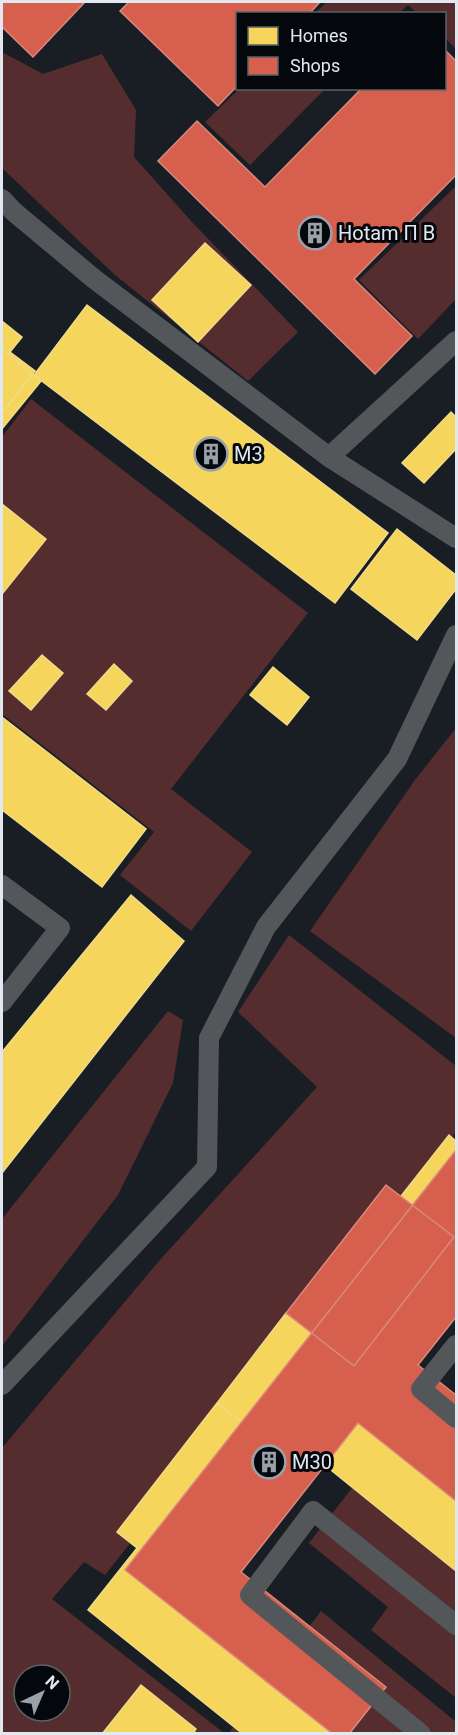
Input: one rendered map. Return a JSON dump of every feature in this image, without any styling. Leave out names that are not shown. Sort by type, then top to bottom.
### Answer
[{"type":"lane","points":[[2,199],[13,211],[93,278],[328,456],[456,538]]},
{"type":"lane","points":[[328,456],[456,341]]},
{"type":"lane","points":[[2,1385],[207,1167],[209,1038],[266,927],[398,759],[456,634]]},
{"type":"lane","points":[[2,885],[60,928],[2,1002]]},
{"type":"lane","points":[[456,1345],[421,1389],[456,1418]]},
{"type":"lane","points":[[421,1734],[250,1595],[313,1511],[456,1625]]},
{"type":"shaded area","points":[[327,2],[456,2],[456,49],[446,39],[446,12],[416,12],[408,5],[400,12],[316,12]]},
{"type":"shaded area","points":[[2,52],[43,74],[102,54],[136,110],[134,157],[191,221],[298,332],[248,381],[115,275],[2,168]]},
{"type":"shaded area","points":[[238,90],[324,90],[250,165],[205,122]]},
{"type":"shaded area","points":[[456,186],[456,299],[418,339],[359,280]]},
{"type":"shaded area","points":[[31,399],[308,613],[171,789],[252,852],[191,931],[120,875],[154,832],[2,714],[2,437]]},
{"type":"shaded area","points":[[456,728],[456,1038],[310,931],[415,780]]},
{"type":"shaded area","points":[[289,935],[456,1066],[456,1132],[105,1575],[84,1562],[52,1599],[224,1733],[2,1734],[2,1448],[159,1261],[317,1087],[238,1012]]},
{"type":"shaded area","points":[[168,1011],[183,1020],[173,1083],[118,1195],[2,1346],[2,1219]]},
{"type":"shaded area","points":[[356,1483],[456,1563],[456,1698],[371,1630],[388,1607],[309,1543]]},
{"type":"shaded area","points":[[321,1611],[456,1722],[456,1733],[228,1734]]},
{"type":"building: Homes","points":[[205,243],[251,285],[198,342],[152,300]]},
{"type":"building: Homes","name":"М3","points":[[87,305],[388,533],[335,603],[34,375]]},
{"type":"building: Homes","points":[[2,321],[22,337],[10,352],[35,371],[2,413]]},
{"type":"building: Homes","points":[[2,349],[41,381],[2,429]]},
{"type":"building: Homes","points":[[451,412],[456,417],[456,449],[424,483],[402,463]]},
{"type":"building: Homes","points":[[2,504],[46,539],[2,594]]},
{"type":"building: Homes","points":[[397,529],[456,575],[456,589],[417,640],[351,589]]},
{"type":"building: Homes","points":[[42,655],[63,673],[31,710],[9,691]]},
{"type":"building: Homes","points":[[114,664],[132,681],[106,710],[87,694]]},
{"type":"building: Homes","points":[[273,667],[309,697],[287,725],[250,695]]},
{"type":"building: Homes","points":[[2,717],[146,829],[102,887],[2,810]]},
{"type":"building: Homes","points":[[131,895],[184,941],[2,1173],[2,1052]]},
{"type":"building: Homes","points":[[449,1135],[456,1141],[456,1239],[401,1196]]},
{"type":"building: Homes","points":[[286,1313],[354,1366],[285,1455],[217,1403]]},
{"type":"building: Homes","points":[[356,1398],[456,1478],[456,1571],[311,1454]]},
{"type":"building: Homes","points":[[217,1403],[285,1455],[184,1585],[117,1532]]},
{"type":"building: Homes","points":[[137,1548],[343,1712],[326,1734],[243,1734],[88,1610]]},
{"type":"building: Homes","points":[[141,1685],[196,1729],[193,1734],[102,1734]]},
{"type":"building: Shops","points":[[2,2],[85,2],[33,57],[2,27]]},
{"type":"building: Shops","points":[[129,2],[320,2],[311,12],[236,12],[236,87],[218,106],[120,11]]},
{"type":"building: Shops","name":"Hotam П В","points":[[446,51],[456,61],[456,175],[354,279],[412,336],[375,374],[158,161],[197,121],[265,187],[360,90],[446,90]]},
{"type":"building: Shops","name":"М30","points":[[456,1150],[456,1317],[418,1365],[456,1395],[456,1501],[358,1423],[241,1572],[386,1687],[349,1734],[333,1734],[125,1570]]},
{"type":"building: Shops","points":[[386,1185],[454,1237],[354,1366],[286,1313]]},
{"type":"place","name":"Hotam П В","points":[[315,233]]},
{"type":"place","name":"М3","points":[[211,454]]},
{"type":"place","name":"М30","points":[[269,1462]]}]
